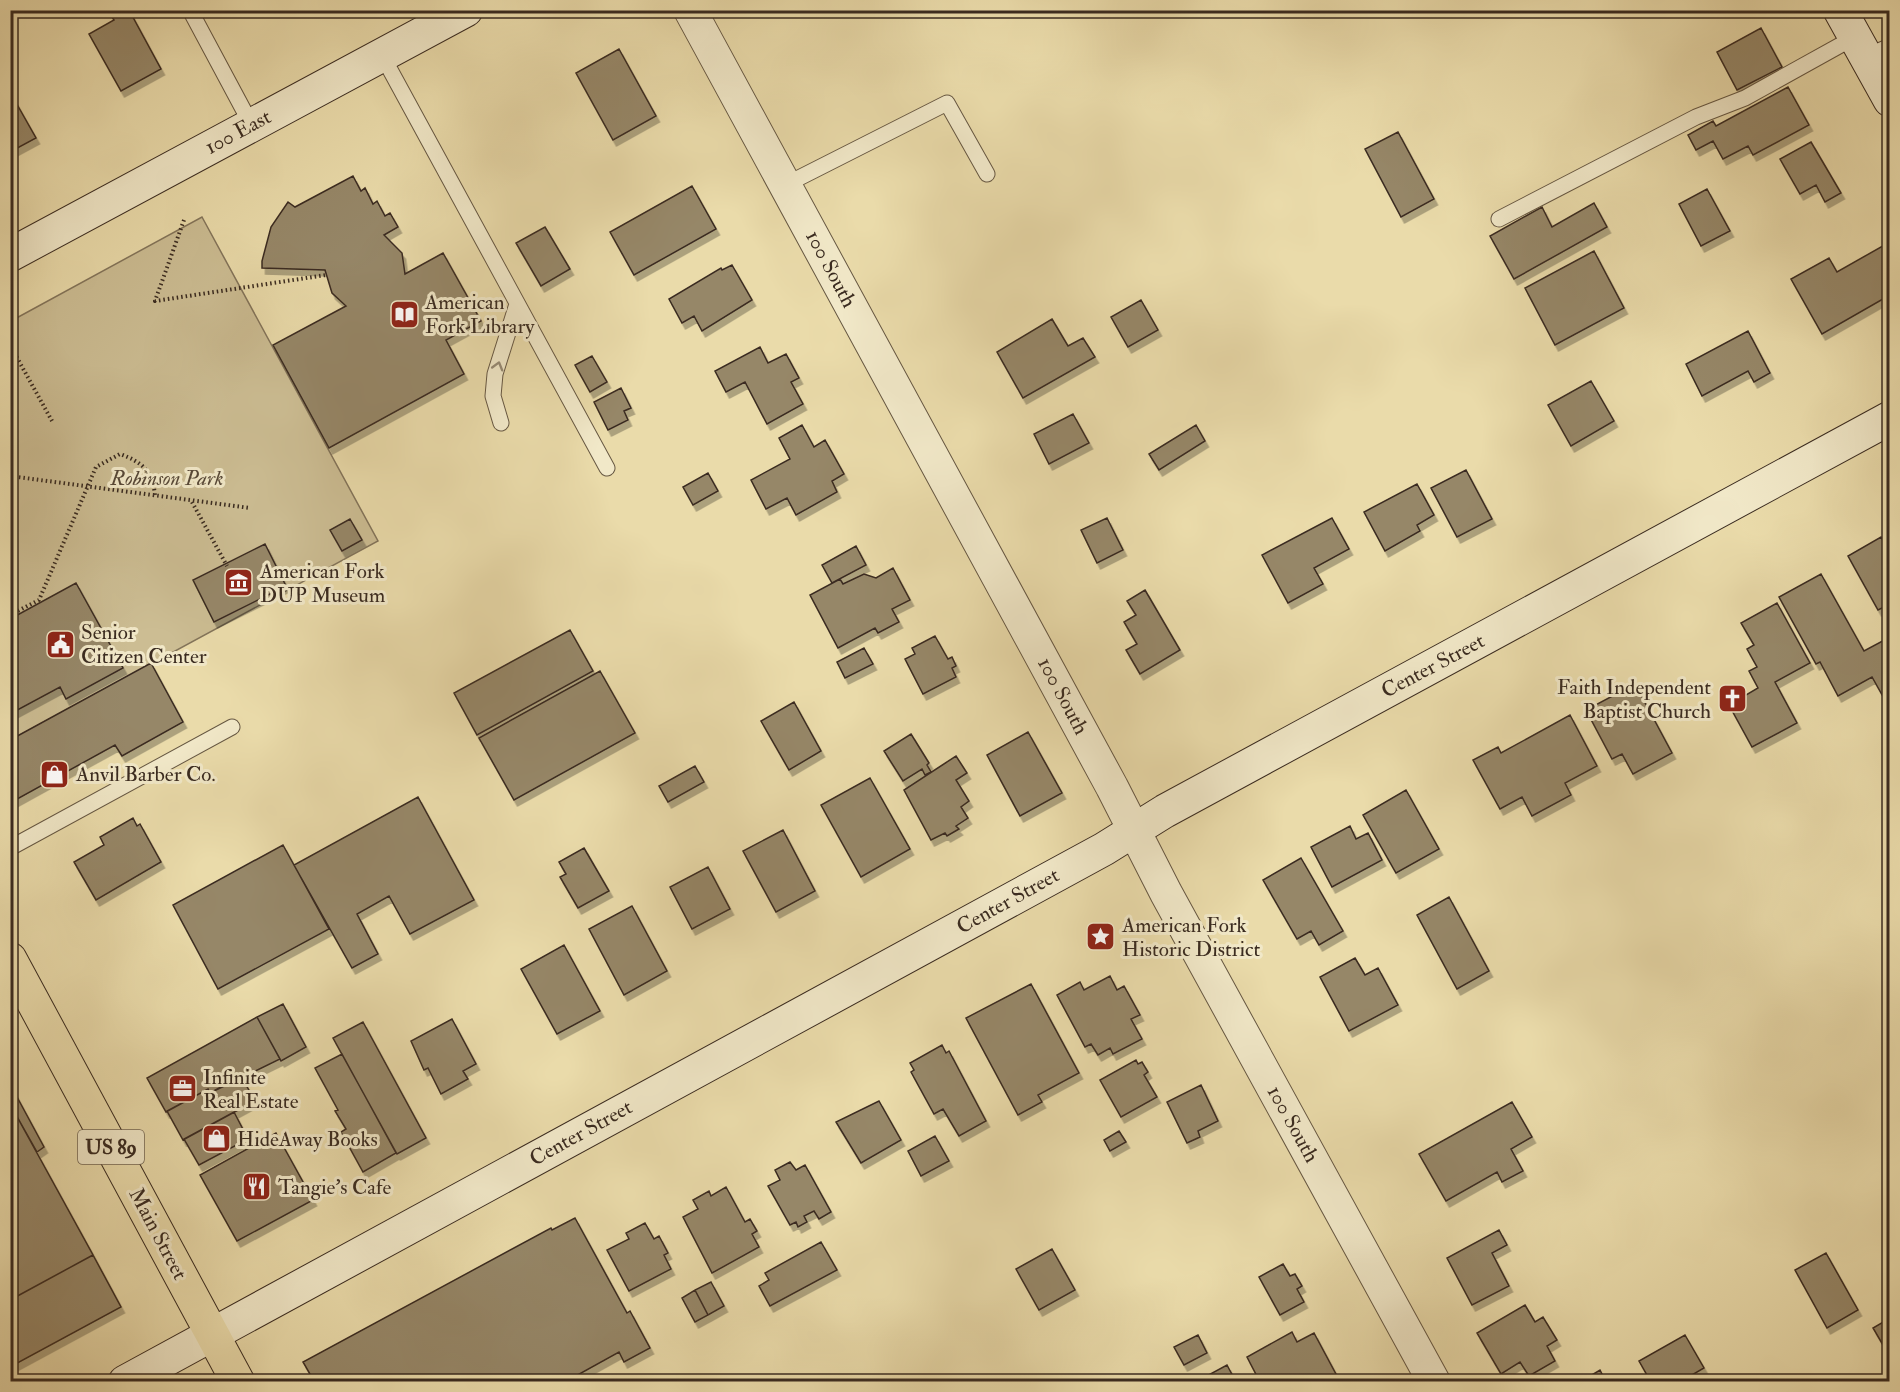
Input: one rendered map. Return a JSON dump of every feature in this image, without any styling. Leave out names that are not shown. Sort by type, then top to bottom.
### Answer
[{"type":"main road","name":"Main Street","points":[[10,959],[238,1382]]},
{"type":"street","name":"100 East","points":[[10,255],[466,10]]},
{"type":"street","name":"100 South","points":[[690,10],[1434,1382]]},
{"type":"street","points":[[1862,38],[1890,100]]},
{"type":"street","name":"Center Street","points":[[125,1382],[1890,418]]},
{"type":"lane","points":[[190,10],[251,124]]},
{"type":"lane","points":[[1499,219],[1696,117],[1745,98],[1862,38]]},
{"type":"lane","points":[[382,55],[607,468]]},
{"type":"lane","points":[[785,185],[947,103],[987,174]]},
{"type":"lane","points":[[501,423],[493,396],[495,374],[517,304]]},
{"type":"lane","points":[[10,848],[232,727]]},
{"type":"path","points":[[184,220],[155,301],[326,275]]},
{"type":"path","points":[[10,345],[52,421]]},
{"type":"path","points":[[10,615],[39,600],[96,467],[120,454],[138,461],[150,475],[154,496]]},
{"type":"path","points":[[10,476],[250,508]]},
{"type":"path","points":[[192,501],[227,566]]},
{"type":"green space","name":"Robinson Park","points":[[202,217],[378,541],[11,740],[11,321]]},
{"type":"building","points":[[117,10],[129,10],[161,69],[121,91],[89,34],[114,20],[110,14]]},
{"type":"building","points":[[1761,28],[1782,67],[1737,90],[1717,52]]},
{"type":"building","points":[[619,49],[656,116],[613,140],[576,73]]},
{"type":"building","points":[[1788,87],[1809,125],[1753,155],[1748,146],[1723,159],[1713,141],[1696,150],[1688,135],[1713,121],[1716,126]]},
{"type":"building","points":[[10,92],[36,138],[10,152]]},
{"type":"building","points":[[1398,132],[1434,199],[1401,217],[1365,149]]},
{"type":"building","points":[[1811,142],[1841,193],[1825,202],[1816,185],[1800,194],[1780,159]]},
{"type":"building","name":"American Fork Library","points":[[353,176],[361,191],[365,188],[373,204],[377,201],[385,216],[390,213],[398,227],[384,235],[402,253],[405,274],[443,253],[481,321],[446,340],[464,374],[329,448],[273,345],[346,306],[332,293],[325,270],[262,268],[262,261],[271,227],[288,202],[295,207]]},
{"type":"building","points":[[692,186],[716,229],[634,275],[610,232]]},
{"type":"building","points":[[1707,189],[1730,231],[1701,246],[1679,204]]},
{"type":"building","points":[[1594,203],[1607,227],[1514,279],[1490,236],[1542,207],[1552,227]]},
{"type":"building","points":[[545,227],[570,269],[541,286],[516,243]]},
{"type":"building","points":[[1888,243],[1890,295],[1822,334],[1791,279],[1829,258],[1837,272]]},
{"type":"building","points":[[1594,251],[1624,308],[1555,345],[1525,288]]},
{"type":"building","points":[[732,265],[752,300],[702,331],[694,316],[682,323],[669,299],[721,268],[722,270]]},
{"type":"building","points":[[1141,300],[1158,330],[1128,347],[1111,317]]},
{"type":"building","points":[[1052,319],[1068,346],[1083,338],[1095,357],[1023,398],[997,352]]},
{"type":"building","points":[[1748,331],[1770,373],[1754,382],[1748,371],[1702,396],[1686,364]]},
{"type":"building","points":[[760,347],[768,363],[786,354],[799,378],[791,382],[803,404],[767,424],[745,382],[726,392],[715,371]]},
{"type":"building","points":[[592,356],[607,382],[590,392],[575,365]]},
{"type":"building","points":[[1591,381],[1614,421],[1571,446],[1548,405]]},
{"type":"building","points":[[621,388],[631,408],[624,411],[628,420],[608,430],[594,402]]},
{"type":"building","points":[[1073,414],[1089,443],[1049,464],[1034,434]]},
{"type":"building","points":[[802,425],[814,447],[825,440],[844,474],[832,481],[837,492],[796,515],[787,498],[766,509],[751,480],[790,459],[779,438]]},
{"type":"building","points":[[1196,425],[1205,441],[1159,470],[1149,454]]},
{"type":"building","points":[[1466,470],[1492,519],[1457,537],[1431,488]]},
{"type":"building","points":[[708,473],[718,491],[693,505],[683,487]]},
{"type":"building","points":[[1417,484],[1434,515],[1417,525],[1420,531],[1385,551],[1364,512]]},
{"type":"building","points":[[1107,518],[1123,550],[1097,563],[1081,530]]},
{"type":"building","points":[[1332,518],[1349,549],[1314,568],[1323,584],[1288,603],[1262,555]]},
{"type":"building","points":[[350,519],[362,540],[342,551],[330,530]]},
{"type":"building","points":[[1881,537],[1890,552],[1890,604],[1878,610],[1848,556]]},
{"type":"building","name":"American Fork DUP Museum","points":[[265,544],[286,586],[214,622],[193,580]]},
{"type":"building","points":[[856,546],[866,565],[832,583],[822,565]]},
{"type":"building","points":[[893,568],[910,600],[892,609],[899,622],[878,633],[875,628],[838,648],[810,595],[840,579],[843,584],[864,574],[876,578]]},
{"type":"building","points":[[1821,574],[1864,651],[1890,637],[1890,709],[1872,677],[1838,696],[1820,662],[1816,664],[1779,597]]},
{"type":"building","name":"Senior Citizen Center","points":[[76,583],[123,668],[66,699],[60,687],[10,714],[10,619]]},
{"type":"building","points":[[1145,590],[1180,650],[1140,674],[1126,650],[1137,644],[1124,622],[1136,615],[1127,601]]},
{"type":"building","points":[[1777,603],[1810,663],[1775,682],[1797,723],[1752,747],[1729,705],[1758,688],[1749,671],[1757,667],[1747,649],[1754,645],[1741,623]]},
{"type":"building","points":[[570,630],[593,671],[477,735],[454,693]]},
{"type":"building","points":[[935,636],[948,659],[952,657],[956,666],[952,668],[956,677],[923,694],[905,659],[915,654],[912,648]]},
{"type":"building","points":[[864,648],[873,664],[845,678],[837,662]]},
{"type":"building","points":[[151,663],[183,722],[122,756],[115,745],[10,803],[10,740]]},
{"type":"building","points":[[600,671],[635,733],[514,800],[479,738]]},
{"type":"building","points":[[1635,684],[1672,753],[1633,774],[1622,754],[1612,759],[1586,710]]},
{"type":"building","points":[[794,702],[821,751],[789,770],[761,721]]},
{"type":"building","points":[[1570,715],[1597,766],[1565,783],[1571,795],[1532,816],[1522,797],[1500,809],[1473,760],[1498,747],[1501,753]]},
{"type":"building","points":[[1028,732],[1062,793],[1020,816],[987,755]]},
{"type":"building","points":[[911,734],[929,763],[927,765],[931,772],[925,775],[922,769],[903,781],[884,751]]},
{"type":"building","points":[[956,756],[967,773],[956,780],[969,801],[961,807],[968,818],[956,826],[959,829],[947,836],[945,833],[931,840],[904,790]]},
{"type":"building","points":[[695,766],[704,782],[668,802],[659,786]]},
{"type":"building","points":[[870,778],[910,849],[861,877],[821,805]]},
{"type":"building","points":[[1406,790],[1439,849],[1396,873],[1363,815]]},
{"type":"building","points":[[418,797],[474,900],[410,934],[389,896],[357,914],[378,954],[352,968],[294,865]]},
{"type":"building","points":[[133,818],[137,826],[140,824],[161,862],[96,900],[74,862],[104,845],[100,837]]},
{"type":"building","points":[[1350,826],[1356,839],[1368,833],[1382,860],[1332,887],[1311,847]]},
{"type":"building","points":[[783,830],[815,891],[776,912],[743,851]]},
{"type":"building","points":[[283,845],[329,929],[218,989],[173,905]]},
{"type":"building","points":[[584,848],[609,891],[578,908],[560,877],[566,874],[559,862]]},
{"type":"building","points":[[1301,858],[1343,931],[1319,945],[1311,931],[1297,939],[1263,880]]},
{"type":"building","points":[[708,867],[730,909],[692,929],[670,887]]},
{"type":"building","points":[[1449,897],[1489,971],[1457,989],[1417,915]]},
{"type":"building","points":[[632,906],[667,971],[624,995],[589,929]]},
{"type":"building","points":[[564,945],[600,1011],[557,1034],[521,969]]},
{"type":"building","points":[[1355,958],[1365,975],[1378,968],[1398,1005],[1349,1031],[1320,977]]},
{"type":"building","points":[[1110,976],[1117,990],[1124,986],[1140,1015],[1131,1019],[1142,1039],[1113,1054],[1110,1048],[1098,1055],[1091,1044],[1085,1047],[1057,995],[1080,982],[1084,990]]},
{"type":"building","points":[[1031,984],[1079,1073],[1038,1095],[1042,1102],[1018,1115],[966,1018]]},
{"type":"building","points":[[283,1004],[306,1047],[281,1061],[257,1017]]},
{"type":"building","points":[[257,1017],[280,1059],[210,1093],[208,1089],[166,1112],[147,1078]]},
{"type":"building","points":[[452,1019],[476,1064],[463,1071],[468,1079],[441,1094],[428,1068],[424,1070],[411,1041]]},
{"type":"building","points":[[363,1022],[426,1138],[397,1154],[333,1038]]},
{"type":"building","points":[[942,1045],[946,1053],[949,1051],[986,1121],[959,1136],[943,1109],[934,1114],[911,1072],[914,1070],[910,1063]]},
{"type":"building","points":[[342,1054],[396,1153],[363,1172],[341,1132],[346,1129],[335,1111],[338,1110],[315,1068]]},
{"type":"building","points":[[1136,1060],[1138,1064],[1142,1062],[1148,1072],[1144,1075],[1157,1097],[1121,1117],[1100,1080]]},
{"type":"building","points":[[241,1076],[255,1101],[183,1140],[167,1111],[208,1089],[210,1093]]},
{"type":"building","points":[[10,1084],[44,1147],[37,1152],[10,1104]]},
{"type":"building","points":[[1201,1085],[1218,1121],[1198,1131],[1200,1137],[1187,1143],[1167,1102]]},
{"type":"building","points":[[879,1101],[901,1140],[861,1163],[836,1122]]},
{"type":"building","points":[[1512,1102],[1532,1137],[1511,1149],[1523,1171],[1502,1182],[1497,1172],[1446,1201],[1419,1154]]},
{"type":"building","points":[[10,1104],[93,1255],[12,1299],[10,1297]]},
{"type":"building","name":"HideAway Books","points":[[234,1112],[248,1139],[199,1165],[184,1139]]},
{"type":"building","points":[[1119,1131],[1126,1142],[1110,1151],[1104,1140]]},
{"type":"building","name":"Tangie's Cafe","points":[[276,1133],[313,1200],[237,1241],[200,1175]]},
{"type":"building","points":[[935,1136],[949,1161],[921,1176],[908,1151]]},
{"type":"building","points":[[790,1162],[796,1170],[805,1165],[831,1212],[819,1219],[814,1211],[804,1216],[807,1222],[798,1227],[796,1222],[790,1225],[768,1186],[780,1180],[775,1170]]},
{"type":"building","points":[[726,1187],[745,1222],[750,1219],[757,1231],[752,1234],[759,1247],[712,1273],[683,1217],[698,1209],[693,1200],[709,1191],[711,1196]]},
{"type":"building","points":[[575,1218],[627,1313],[630,1311],[650,1348],[624,1362],[619,1352],[565,1382],[305,1382],[304,1378],[310,1374],[303,1362],[551,1228],[552,1230]]},
{"type":"building","points":[[645,1223],[654,1239],[659,1236],[668,1253],[664,1255],[671,1269],[629,1291],[607,1250],[629,1239],[626,1233]]},
{"type":"building","points":[[1499,1230],[1507,1245],[1492,1253],[1509,1286],[1472,1305],[1447,1258]]},
{"type":"building","points":[[821,1242],[837,1270],[770,1306],[759,1286],[769,1280],[765,1273]]},
{"type":"building","points":[[1052,1249],[1075,1290],[1039,1310],[1016,1269]]},
{"type":"building","points":[[1826,1253],[1858,1310],[1827,1328],[1795,1270]]},
{"type":"building","points":[[93,1255],[121,1307],[10,1367],[10,1300]]},
{"type":"building","points":[[1283,1264],[1290,1276],[1295,1274],[1302,1286],[1297,1289],[1304,1302],[1280,1315],[1259,1277]]},
{"type":"building","points":[[711,1282],[724,1306],[708,1315],[695,1290]]},
{"type":"building","points":[[695,1290],[708,1315],[695,1322],[682,1298]]},
{"type":"building","points":[[1525,1305],[1535,1322],[1543,1317],[1557,1340],[1547,1346],[1555,1361],[1529,1376],[1520,1362],[1501,1374],[1477,1333]]},
{"type":"building","points":[[1890,1318],[1890,1357],[1873,1328]]},
{"type":"building","points":[[1292,1332],[1297,1342],[1314,1333],[1337,1376],[1327,1382],[1260,1382],[1247,1357]]},
{"type":"building","points":[[1198,1335],[1207,1353],[1184,1365],[1174,1347]]},
{"type":"building","points":[[1685,1335],[1704,1368],[1680,1382],[1651,1382],[1639,1361]]},
{"type":"building","points":[[1227,1365],[1236,1382],[1202,1382],[1201,1379]]},
{"type":"building","points":[[1600,1370],[1606,1382],[1580,1382]]},
{"type":"place","name":"American Fork Library","points":[[404,314]]},
{"type":"place","name":"American Fork DUP Museum","points":[[239,583]]},
{"type":"place","name":"Senior Citizen Center","points":[[60,644]]},
{"type":"place","name":"Faith Independent Baptist Church","points":[[1732,699]]},
{"type":"place","name":"Anvil Barber Co.","points":[[55,774]]},
{"type":"place","name":"American Fork Historic District","points":[[1101,937]]},
{"type":"place","name":"Infinite Real Estate","points":[[182,1089]]},
{"type":"place","name":"HideAway Books","points":[[216,1139]]},
{"type":"place","name":"Tangie's Cafe","points":[[257,1187]]}]
